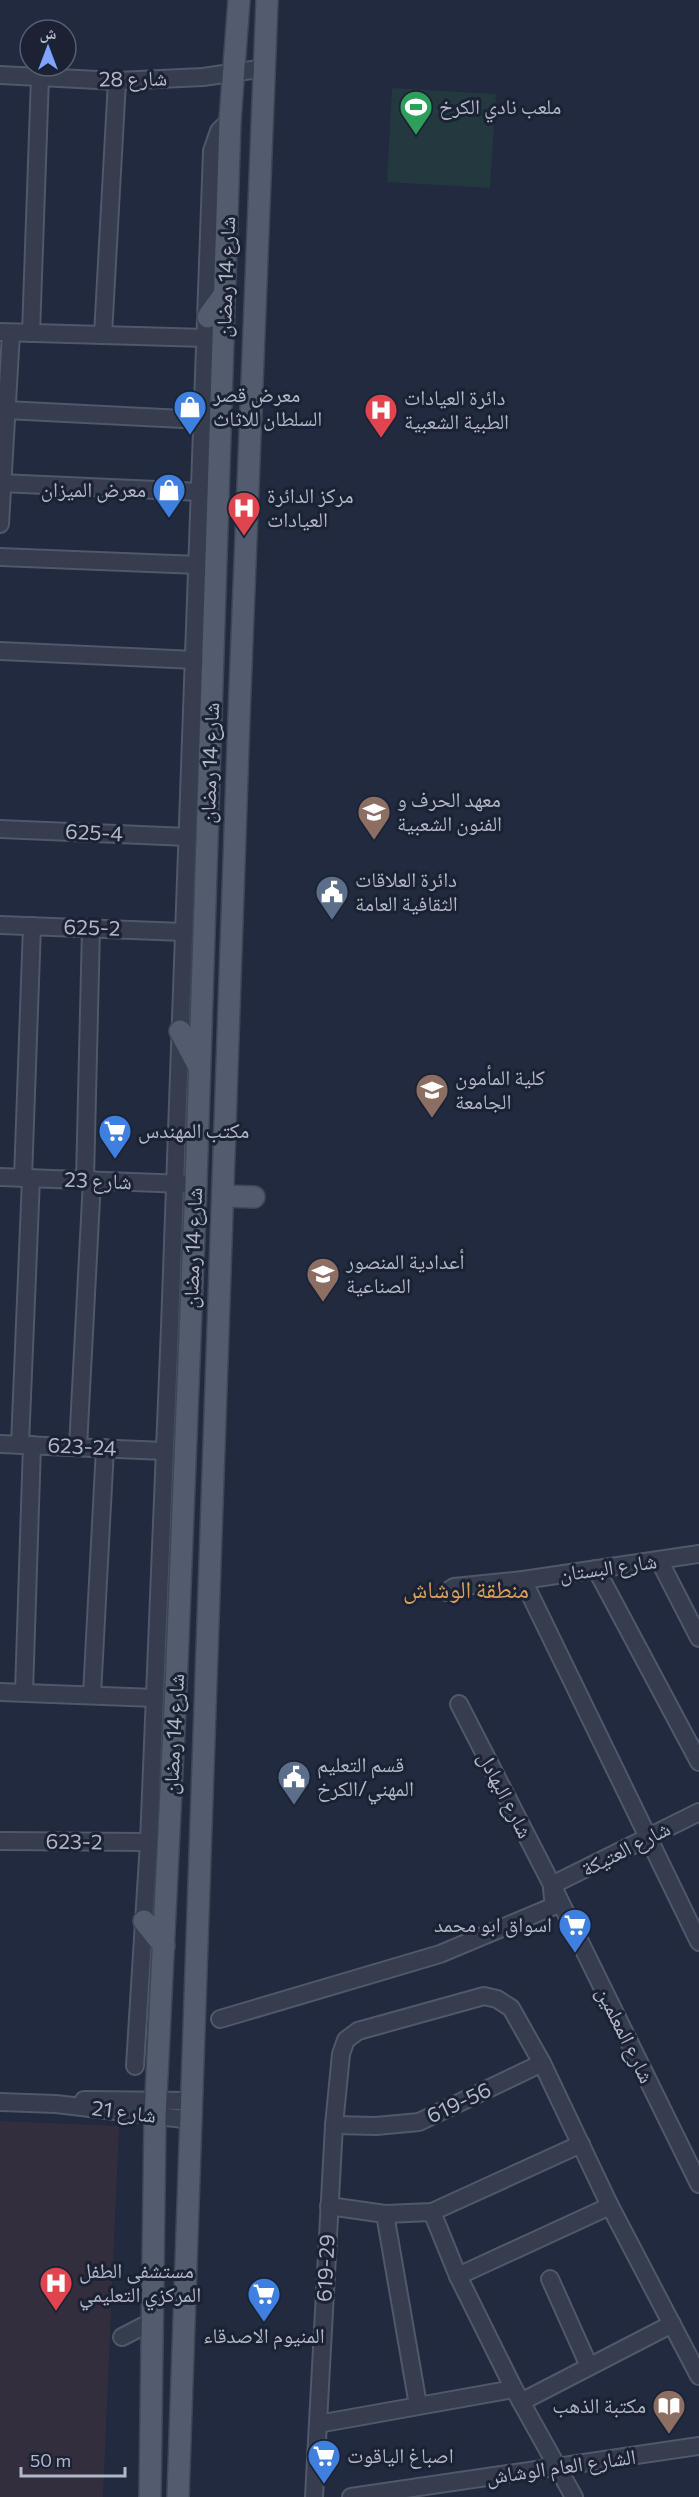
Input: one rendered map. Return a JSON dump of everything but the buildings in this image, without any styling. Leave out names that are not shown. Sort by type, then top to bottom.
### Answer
[{"type":"main road","name":"شارع 14 رمضان","points":[[150,2497],[156,2108],[164,1946],[179,1327],[185,1184],[199,1068],[230,120],[239,0]]},
{"type":"main road","name":"شارع 14 رمضان","points":[[178,2497],[239,716],[267,0]]},
{"type":"main road","points":[[207,328],[226,292]]},
{"type":"main road","points":[[180,1031],[199,1068]]},
{"type":"main road","points":[[224,1196],[254,1197]]},
{"type":"main road","points":[[144,1921],[164,1946]]},
{"type":"street","name":"شارع 28","points":[[59,78],[117,81],[171,79],[265,68]]},
{"type":"street","name":"شارع 28","points":[[0,75],[18,76]]},
{"type":"street","points":[[32,333],[40,78]]},
{"type":"street","points":[[103,335],[117,81]]},
{"type":"street","points":[[185,1184],[180,1031],[212,151],[216,137],[230,120]]},
{"type":"street","points":[[0,524],[6,410],[5,332],[103,335],[207,328]]},
{"type":"street","points":[[6,410],[203,420]]},
{"type":"street","points":[[1,484],[201,492]]},
{"type":"street","points":[[0,558],[198,565]]},
{"type":"street","points":[[0,651],[195,660]]},
{"type":"street","name":"625-4","points":[[0,828],[188,837]]},
{"type":"street","name":"625-2","points":[[0,925],[184,932]]},
{"type":"street","points":[[24,1692],[27,1178],[32,926]]},
{"type":"street","points":[[78,1447],[88,1180],[91,928]]},
{"type":"street","name":"شارع 23","points":[[0,1177],[185,1184]]},
{"type":"street","points":[[135,2066],[149,1842],[164,1451],[179,1327]]},
{"type":"street","name":"623-24","points":[[0,1444],[164,1451]]},
{"type":"street","points":[[92,1695],[105,1448]]},
{"type":"street","name":"شارع البستان","points":[[446,1592],[454,1587],[524,1580],[699,1554]]},
{"type":"street","points":[[659,1560],[699,1638]]},
{"type":"street","points":[[596,1569],[699,1762]]},
{"type":"street","points":[[524,1580],[699,1942]]},
{"type":"street","points":[[0,1692],[154,1698]]},
{"type":"street","name":"شارع البهادل","points":[[459,1704],[552,1885]]},
{"type":"street","name":"شارع العتيکة","points":[[552,1885],[699,1812]]},
{"type":"street","name":"623-2","points":[[0,1841],[149,1842]]},
{"type":"street","points":[[220,2019],[440,1954],[554,1906],[552,1885]]},
{"type":"street","name":"شارع المعلمين","points":[[552,1885],[699,2184]]},
{"type":"street","name":"619-29","points":[[314,2497],[334,2125],[341,2054],[346,2040],[358,2031],[484,1996],[497,1999],[511,2008],[542,2063]]},
{"type":"street","points":[[542,2063],[610,2206],[699,2376]]},
{"type":"street","name":"619-56","points":[[334,2125],[376,2126],[419,2122],[542,2063]]},
{"type":"street","name":"شارع 21","points":[[0,2102],[56,2104],[89,2100],[192,2110]]},
{"type":"street","points":[[329,2206],[385,2214],[432,2212],[581,2144]]},
{"type":"street","points":[[458,2276],[610,2206]]},
{"type":"street","points":[[432,2212],[458,2276],[518,2395],[574,2497]]},
{"type":"street","points":[[385,2214],[418,2405]]},
{"type":"street","points":[[550,2279],[589,2366]]},
{"type":"street","points":[[122,2337],[151,2322]]},
{"type":"street","points":[[318,2424],[418,2405],[518,2395],[589,2366],[672,2324]]},
{"type":"street","name":"الشارع العام الوشاش","points":[[351,2497],[397,2493],[699,2446]]},
{"type":"shaded area","name":"مستشفى الطفل المركزي التعليمي","points":[[0,2121],[119,2126],[103,2497],[0,2497]]},
{"type":"green space","points":[[392,88],[496,94],[490,188],[387,182]]},
{"type":"place","name":"ملعب نادي الكرخ","points":[[416,136]]},
{"type":"place","name":"معرض قصر السلطان للاثاث","points":[[190,436]]},
{"type":"place","name":"دائرة العيادات الطبية الشعبية","points":[[381,439]]},
{"type":"place","name":"معرض الميزان","points":[[169,519]]},
{"type":"place","name":"مركز الدائرة العيادات","points":[[244,537]]},
{"type":"place","name":"معهد الحرف و الفنون الشعبية","points":[[374,841]]},
{"type":"place","name":"دائرة العلاقات الثقافية العامة","points":[[332,921]]},
{"type":"place","name":"كلية المأمون الجامعة","points":[[432,1119]]},
{"type":"place","name":"مكتب المهندس","points":[[115,1160]]},
{"type":"place","name":"أعدادية المنصور الصناعية","points":[[323,1303]]},
{"type":"place","name":"قسم التعليم المهني/الكرخ","points":[[294,1806]]},
{"type":"place","name":"اسواق ابو محمد","points":[[575,1954]]},
{"type":"place","name":"مستشفى الطفل المركزي التعليمي","points":[[56,2312]]},
{"type":"place","name":"المنيوم الاصدقاء","points":[[264,2323]]},
{"type":"place","name":"مكتبة الذهب","points":[[669,2435]]},
{"type":"place","name":"اصباغ الياقوت","points":[[324,2485]]},
{"type":"district","name":"منطقة الوشاش","points":[[466,1590]]}]
